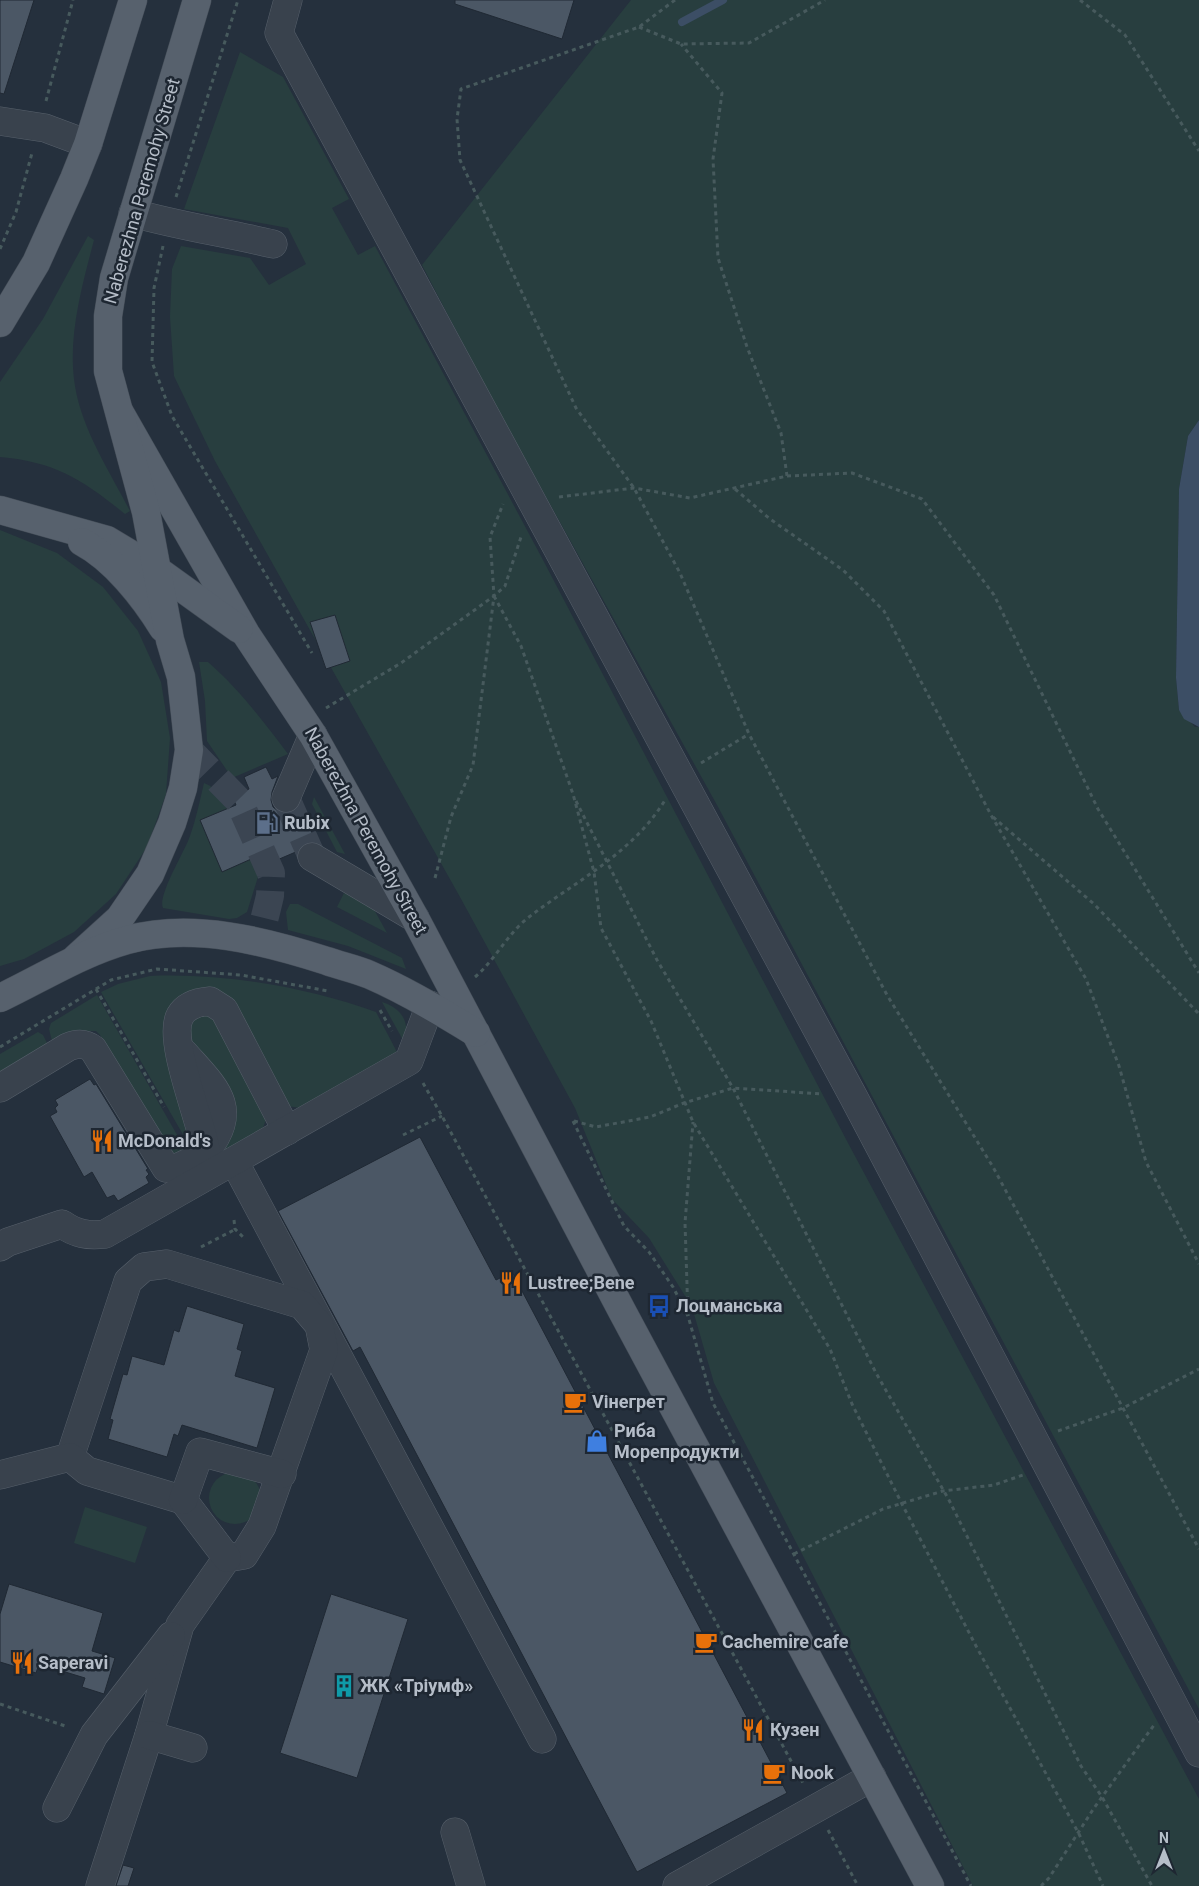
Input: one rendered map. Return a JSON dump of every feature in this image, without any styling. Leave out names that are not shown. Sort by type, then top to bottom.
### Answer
[{"type":"main road","points":[[0,323],[36,263],[88,144],[133,0]]},
{"type":"main road","name":"Naberezhna Peremohy Street","points":[[76,958],[120,918],[150,874],[172,823],[183,788],[189,750],[182,678],[170,640],[146,512],[108,370],[108,316],[114,278],[197,0]]},
{"type":"main road","name":"Naberezhna Peremohy Street","points":[[120,412],[246,634],[308,727],[415,918],[478,1034],[622,1311],[930,1886]]},
{"type":"main road","name":"Naberezhna Peremohy Street","points":[[0,510],[107,540],[157,570],[246,634]]},
{"type":"main road","name":"Naberezhna Peremohy Street","points":[[40,521],[94,549],[146,600],[170,640]]},
{"type":"main road","name":"Naberezhna Peremohy Street","points":[[0,998],[76,958],[128,940],[172,934],[259,941],[369,974],[430,1005],[478,1034]]},
{"type":"street","points":[[288,0],[279,33],[679,777],[853,1096],[1199,1753]]},
{"type":"street","points":[[0,120],[45,128],[88,144]]},
{"type":"street","points":[[133,213],[168,222],[219,230],[273,244]]},
{"type":"street","points":[[286,798],[308,727]]},
{"type":"street","points":[[312,857],[415,918]]},
{"type":"street","points":[[0,1088],[74,1044],[88,1046],[93,1049],[166,1168],[180,1167],[206,1151],[204,1137],[178,1046],[177,1025],[185,1010],[193,1004],[210,1001],[224,1010],[287,1131]]},
{"type":"street","points":[[3,1240],[62,1224],[74,1233],[105,1234],[409,1061],[430,1005]]},
{"type":"street","points":[[234,1161],[542,1739]]},
{"type":"street","points":[[57,1808],[94,1735],[180,1625],[227,1558],[244,1554],[262,1526],[282,1474],[324,1350],[319,1324],[302,1305],[167,1264],[144,1267],[128,1281],[70,1457]]},
{"type":"street","points":[[183,1500],[200,1452],[282,1474]]},
{"type":"street","points":[[0,1474],[70,1457]]},
{"type":"street","points":[[70,1457],[87,1471],[183,1500],[227,1558]]},
{"type":"street","points":[[100,1886],[149,1734],[180,1625]]},
{"type":"street","points":[[149,1734],[193,1748]]},
{"type":"street","points":[[677,1886],[872,1777]]},
{"type":"street","points":[[455,1832],[471,1886]]},
{"type":"path","points":[[238,0],[168,222],[154,288],[152,362],[172,416],[312,653]]},
{"type":"path","points":[[676,0],[639,27],[461,89],[457,119],[460,160],[576,408],[634,488],[680,573],[749,734],[887,995],[993,1167],[1199,1549]]},
{"type":"path","points":[[639,27],[681,44],[749,43],[825,0]]},
{"type":"path","points":[[1080,0],[1125,35],[1199,151]]},
{"type":"path","points":[[681,44],[722,93],[713,159],[718,258],[747,347],[782,433],[787,476]]},
{"type":"path","points":[[435,878],[451,817],[472,765],[494,596],[490,537],[516,473]]},
{"type":"path","points":[[308,727],[339,702],[401,663],[505,586],[531,500],[634,488],[690,498],[787,476],[852,473],[922,499],[994,595],[1098,809],[1199,973]]},
{"type":"path","points":[[734,488],[770,519],[843,570],[884,611],[932,698],[991,814],[1086,979],[1119,1066],[1146,1162],[1199,1264]]},
{"type":"path","points":[[494,596],[521,646],[573,794],[594,872],[601,928],[650,1021],[693,1122],[830,1348],[852,1404],[902,1504],[976,1646],[1079,1834],[1103,1886]]},
{"type":"path","points":[[456,994],[485,968],[527,919],[618,854],[658,812],[679,777],[749,734]]},
{"type":"path","points":[[573,794],[657,960],[733,1088],[876,1373],[943,1491],[1081,1766],[1102,1797],[1152,1886]]},
{"type":"path","points":[[991,814],[1094,904],[1199,1014]]},
{"type":"path","points":[[0,1047],[111,980],[156,969],[241,975],[331,992]]},
{"type":"path","points":[[96,989],[165,1108]]},
{"type":"path","points":[[378,1008],[442,1116],[858,1886]]},
{"type":"path","points":[[853,1096],[733,1088],[684,1103],[650,1117],[596,1127],[573,1121],[624,1226],[649,1252],[673,1287],[688,1316],[713,1403],[971,1886]]},
{"type":"path","points":[[402,1135],[442,1116]]},
{"type":"path","points":[[688,1316],[685,1223],[693,1122]]},
{"type":"path","points":[[167,1264],[236,1229],[260,1212]]},
{"type":"path","points":[[1033,1440],[1123,1408],[1199,1369]]},
{"type":"path","points":[[794,1554],[883,1509],[943,1491],[994,1485],[1047,1466]]},
{"type":"path","points":[[1041,1886],[1049,1878],[1102,1797],[1151,1732],[1168,1695]]},
{"type":"green space","points":[[631,0],[1199,0],[1199,420],[1188,436],[1179,489],[1176,678],[1179,710],[1195,727],[1199,727],[1199,1709],[717,805],[490,396],[422,265]]},
{"type":"green space","points":[[240,52],[283,77],[349,199],[332,208],[358,255],[375,246],[543,560],[848,1143],[1199,1799],[1199,1886],[973,1886],[714,1383],[692,1307],[649,1238],[612,1199],[575,1108],[460,897],[215,461],[174,376],[170,317],[172,269],[181,246],[250,258],[269,285],[306,264],[288,228],[184,209]]},
{"type":"green space","points":[[88,236],[94,240],[74,331],[73,368],[75,386],[90,435],[130,511],[125,514],[82,482],[53,468],[20,459],[0,457],[0,382],[43,319]]},
{"type":"green space","points":[[0,530],[57,553],[103,587],[138,631],[161,682],[170,738],[166,794],[147,847],[116,894],[74,932],[24,959],[0,966]]},
{"type":"green space","points":[[199,662],[208,662],[230,683],[288,754],[232,778],[207,741],[205,701]]},
{"type":"green space","points":[[204,783],[223,797],[237,819],[256,868],[258,877],[247,912],[237,918],[229,919],[163,908],[164,894],[190,836]]},
{"type":"green space","points":[[314,797],[345,854],[337,852],[312,804]]},
{"type":"green space","points":[[344,893],[371,904],[387,933],[337,907]]},
{"type":"green space","points":[[290,904],[298,904],[402,958],[406,969],[348,946],[288,930],[286,912]]},
{"type":"green space","points":[[150,976],[236,979],[294,989],[349,1003],[376,1012],[398,1054],[301,1108],[286,1106],[233,1013],[183,999],[193,1152],[101,992],[118,984]]},
{"type":"green space","points":[[97,995],[188,1154],[163,1156],[100,1035],[96,1031],[84,1031],[52,1041],[49,1029],[51,1023]]},
{"type":"green space","points":[[382,1002],[394,1008],[403,1017],[406,1028],[404,1042]]},
{"type":"green space","points":[[209,1010],[266,1119],[262,1131],[210,1160],[184,1022]]},
{"type":"green space","points":[[38,1032],[43,1035],[50,1049],[0,1080],[0,1054]]},
{"type":"green space","points":[[230,1472],[240,1472],[254,1479],[261,1493],[261,1503],[254,1517],[240,1524],[230,1524],[220,1520],[213,1513],[209,1503],[209,1493],[213,1483],[220,1476]]},
{"type":"green space","points":[[85,1507],[147,1527],[135,1563],[74,1543]]},
{"type":"water","points":[[1199,420],[1199,727],[1184,719],[1179,710],[1176,678],[1179,489],[1188,436]]},
{"type":"building","points":[[0,0],[34,0],[4,94],[0,93]]},
{"type":"building","points":[[455,0],[574,0],[562,39],[455,4]]},
{"type":"building","points":[[335,615],[350,661],[326,669],[310,622]]},
{"type":"building","points":[[266,767],[272,779],[278,776],[272,792],[271,800],[273,807],[279,812],[287,814],[295,811],[300,805],[316,842],[305,843],[298,851],[263,866],[258,856],[222,872],[200,820],[236,805],[232,796],[249,789],[244,777]]},
{"type":"building","name":"McDonald's","points":[[90,1079],[94,1085],[96,1084],[148,1169],[146,1170],[149,1174],[146,1177],[149,1183],[118,1201],[114,1195],[107,1198],[92,1172],[84,1177],[50,1116],[57,1112],[55,1108],[58,1105],[55,1100]]},
{"type":"building","points":[[420,1137],[496,1280],[512,1272],[787,1793],[637,1872],[360,1347],[353,1351],[278,1211]]},
{"type":"building","points":[[187,1306],[244,1324],[237,1349],[242,1351],[235,1376],[275,1388],[257,1448],[182,1425],[178,1436],[174,1434],[167,1457],[108,1439],[113,1420],[110,1419],[123,1374],[127,1375],[132,1356],[164,1365],[174,1330],[179,1332]]},
{"type":"building","points":[[9,1584],[103,1613],[92,1651],[115,1658],[104,1694],[82,1687],[85,1678],[39,1664],[36,1673],[0,1662],[0,1614]]},
{"type":"building","name":"ЖК «Тріумф»","points":[[331,1594],[408,1619],[357,1778],[280,1753]]},
{"type":"building","points":[[123,1865],[134,1868],[128,1886],[116,1886]]},
{"type":"waterway","points":[[682,22],[723,0]]},
{"type":"tunnel","points":[[189,750],[239,801],[271,873],[270,896],[259,941]]},
{"type":"tunnel","points":[[286,798],[312,857]]},
{"type":"place","name":"Rubix","points":[[267,823]]},
{"type":"place","name":"McDonald's","points":[[102,1141]]},
{"type":"place","name":"Lustree;Bene","points":[[511,1283]]},
{"type":"place","name":"Лоцманська","points":[[659,1306]]},
{"type":"place","name":"Vінегрет","points":[[575,1402]]},
{"type":"place","name":"Риба Морепродукти","points":[[597,1441]]},
{"type":"place","name":"Cachemire cafe","points":[[706,1642]]},
{"type":"place","name":"Saperavi","points":[[22,1663]]},
{"type":"place","name":"ЖК «Тріумф»","points":[[344,1686]]},
{"type":"place","name":"Кузен","points":[[753,1730]]},
{"type":"place","name":"Nook","points":[[774,1773]]}]
